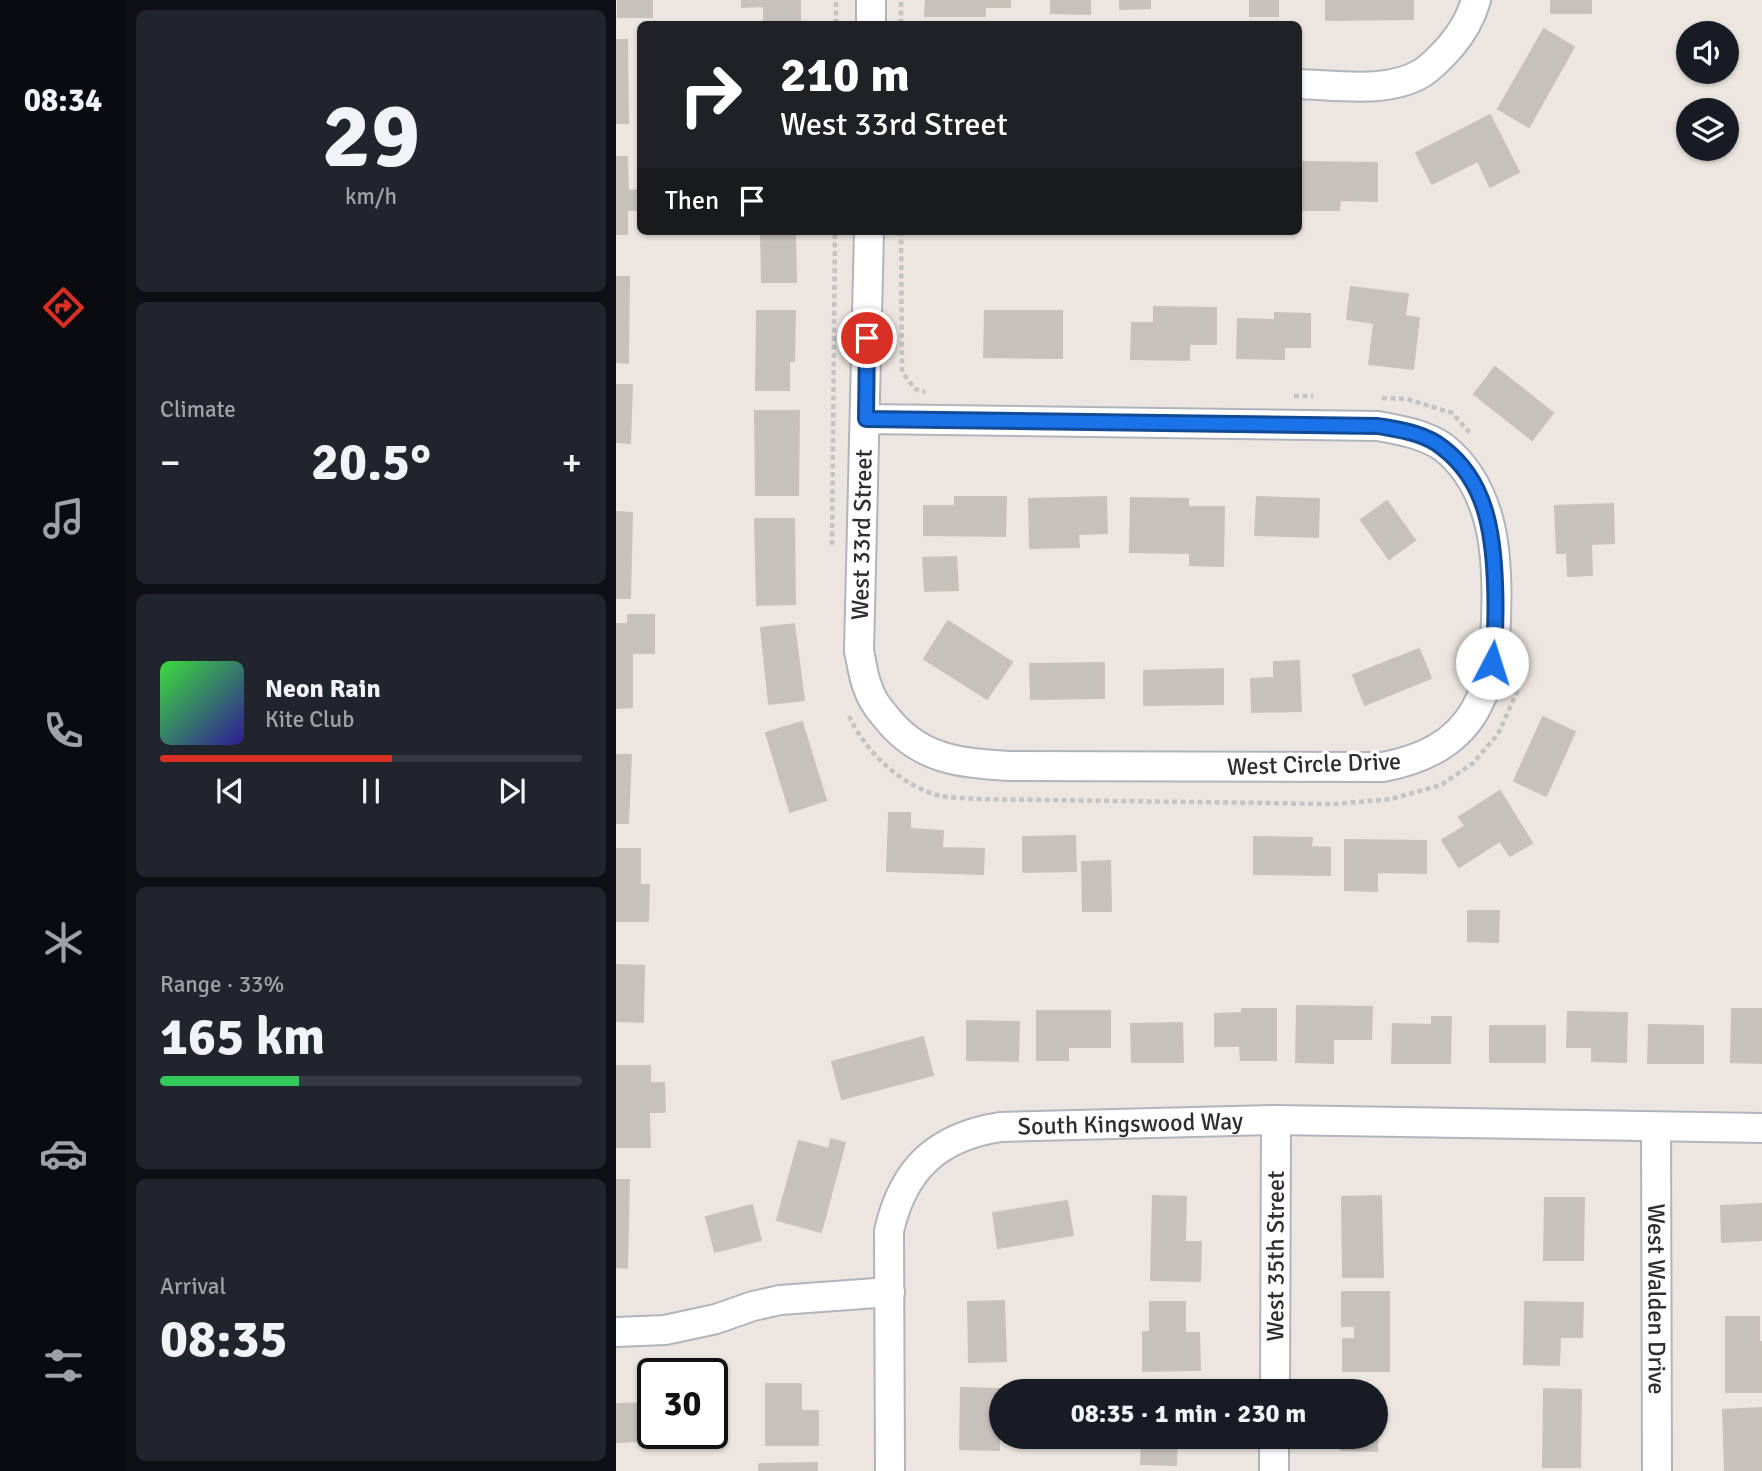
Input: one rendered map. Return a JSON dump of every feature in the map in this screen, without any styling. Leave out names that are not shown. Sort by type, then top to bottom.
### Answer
[{"type":"street","points":[[871,0],[871,21]]},
{"type":"street","points":[[1302,84],[1385,84],[1407,80],[1420,74],[1434,64],[1456,40],[1472,14],[1476,0]]},
{"type":"street","name":"West 33rd Street","points":[[869,235],[859,651],[867,688],[879,708]]},
{"type":"street","name":"West Circle Drive","points":[[866,419],[1378,426],[1412,432],[1442,446],[1470,475],[1488,517],[1493,542],[1494,635],[1489,680],[1474,712],[1458,732],[1440,748],[1412,762],[1383,767],[970,764],[933,755],[912,743],[892,725],[879,708]]},
{"type":"street","name":"South Kingswood Way","points":[[890,1471],[889,1231],[894,1208],[912,1173],[943,1145],[981,1130],[1000,1127],[1276,1120],[1762,1128]]},
{"type":"street","name":"West 35th Street","points":[[1275,1379],[1276,1120]]},
{"type":"street","name":"West Walden Drive","points":[[1657,1127],[1657,1471]]},
{"type":"street","points":[[616,1332],[665,1330],[716,1319],[780,1300],[890,1292]]},
{"type":"street","points":[[1274,1449],[1274,1471]]},
{"type":"path","points":[[836,0],[836,21]]},
{"type":"path","points":[[901,0],[901,21]]},
{"type":"path","points":[[832,549],[835,235]]},
{"type":"path","points":[[901,235],[902,372],[915,389],[929,393]]},
{"type":"path","points":[[1293,396],[1321,396]]},
{"type":"path","points":[[1377,397],[1408,399],[1452,413],[1479,442]]},
{"type":"path","points":[[848,711],[857,734],[882,762],[912,784],[938,795],[975,799],[1335,804],[1391,799],[1441,785],[1473,763],[1498,734],[1517,692],[1517,680]]},
{"type":"building","points":[[618,0],[652,0],[652,17],[618,17]]},
{"type":"building","points":[[742,0],[800,0],[800,21],[764,21],[764,6],[742,7]]},
{"type":"building","points":[[926,0],[1010,0],[1010,7],[985,7],[985,16],[925,16]]},
{"type":"building","points":[[1051,0],[1090,0],[1090,14],[1051,13]]},
{"type":"building","points":[[1120,0],[1150,0],[1150,8],[1120,9]]},
{"type":"building","points":[[1250,0],[1278,0],[1278,16],[1250,16]]},
{"type":"building","points":[[1326,0],[1413,0],[1413,19],[1326,20]]},
{"type":"building","points":[[1551,0],[1591,0],[1591,13],[1551,13]]},
{"type":"building","points":[[1544,29],[1574,47],[1529,127],[1498,109]]},
{"type":"building","points":[[616,40],[627,40],[628,123],[616,123]]},
{"type":"building","points":[[1490,115],[1519,172],[1490,187],[1478,161],[1432,184],[1416,153]]},
{"type":"building","points":[[616,157],[627,157],[628,191],[637,190],[637,210],[627,210],[627,234],[616,234]]},
{"type":"building","points":[[1302,162],[1377,163],[1377,201],[1340,200],[1339,210],[1302,210]]},
{"type":"building","points":[[761,235],[795,235],[796,282],[762,282]]},
{"type":"building","points":[[616,277],[629,277],[628,363],[616,362]]},
{"type":"building","points":[[1351,287],[1408,294],[1405,316],[1419,318],[1413,369],[1369,364],[1374,323],[1347,319]]},
{"type":"building","points":[[1154,307],[1216,308],[1216,344],[1189,344],[1189,360],[1131,359],[1132,323],[1154,323]]},
{"type":"building","points":[[757,311],[795,311],[794,361],[789,361],[789,390],[756,390]]},
{"type":"building","points":[[985,311],[1062,311],[1062,358],[984,357]]},
{"type":"building","points":[[1275,313],[1310,314],[1310,347],[1284,347],[1284,359],[1237,358],[1238,319],[1275,320]]},
{"type":"building","points":[[1495,367],[1553,413],[1532,440],[1474,394]]},
{"type":"building","points":[[616,385],[632,385],[630,443],[616,442]]},
{"type":"building","points":[[755,411],[799,411],[798,495],[756,495]]},
{"type":"building","points":[[955,497],[1006,497],[1005,536],[924,535],[924,506],[955,506]]},
{"type":"building","points":[[1106,497],[1107,533],[1078,534],[1079,547],[1030,548],[1029,499]]},
{"type":"building","points":[[1257,497],[1319,499],[1318,537],[1255,535]]},
{"type":"building","points":[[1131,498],[1188,499],[1188,507],[1224,507],[1223,566],[1190,565],[1190,553],[1130,552]]},
{"type":"building","points":[[1387,501],[1415,540],[1389,559],[1361,520]]},
{"type":"building","points":[[1613,504],[1614,543],[1591,544],[1592,575],[1568,576],[1567,553],[1557,553],[1555,506]]},
{"type":"building","points":[[616,512],[632,513],[630,598],[616,598]]},
{"type":"building","points":[[755,519],[794,519],[795,604],[757,605]]},
{"type":"building","points":[[956,557],[958,590],[925,591],[923,558]]},
{"type":"building","points":[[628,615],[654,615],[654,653],[632,653],[632,707],[616,708],[616,624],[628,624]]},
{"type":"building","points":[[948,621],[1012,662],[987,699],[924,659]]},
{"type":"building","points":[[794,624],[804,700],[769,704],[761,628]]},
{"type":"building","points":[[1419,649],[1431,678],[1365,705],[1353,675]]},
{"type":"building","points":[[1299,661],[1301,711],[1252,712],[1251,679],[1274,678],[1274,662]]},
{"type":"building","points":[[1104,663],[1104,698],[1031,699],[1030,664]]},
{"type":"building","points":[[1223,669],[1223,704],[1144,705],[1144,671]]},
{"type":"building","points":[[1543,717],[1575,732],[1546,796],[1514,781]]},
{"type":"building","points":[[802,722],[826,800],[790,812],[766,733]]},
{"type":"building","points":[[616,755],[631,755],[628,823],[616,823]]},
{"type":"building","points":[[1500,791],[1532,843],[1510,856],[1500,841],[1459,867],[1442,840],[1465,826],[1459,817]]},
{"type":"building","points":[[889,813],[910,813],[910,829],[943,831],[942,848],[984,849],[983,874],[887,871]]},
{"type":"building","points":[[1075,836],[1076,871],[1023,872],[1023,837]]},
{"type":"building","points":[[1254,837],[1312,838],[1311,847],[1330,848],[1330,875],[1254,874]]},
{"type":"building","points":[[1345,840],[1426,841],[1426,873],[1377,872],[1377,891],[1345,890]]},
{"type":"building","points":[[616,849],[640,849],[640,885],[649,885],[648,921],[616,921]]},
{"type":"building","points":[[1110,861],[1111,911],[1083,911],[1082,862]]},
{"type":"building","points":[[1468,911],[1499,911],[1498,942],[1468,941]]},
{"type":"building","points":[[616,965],[644,966],[643,1022],[616,1021]]},
{"type":"building","points":[[1297,1006],[1372,1007],[1371,1039],[1333,1039],[1333,1063],[1296,1062]]},
{"type":"building","points":[[1242,1009],[1276,1009],[1276,1060],[1241,1060],[1240,1046],[1215,1046],[1215,1014],[1242,1013]]},
{"type":"building","points":[[1732,1009],[1762,1009],[1762,1063],[1731,1062]]},
{"type":"building","points":[[1037,1011],[1110,1011],[1110,1047],[1068,1047],[1068,1060],[1037,1060]]},
{"type":"building","points":[[1568,1012],[1627,1013],[1626,1062],[1592,1061],[1592,1047],[1567,1047]]},
{"type":"building","points":[[1432,1017],[1451,1017],[1450,1063],[1392,1063],[1393,1024],[1432,1025]]},
{"type":"building","points":[[967,1021],[1019,1022],[1018,1061],[967,1060]]},
{"type":"building","points":[[1182,1023],[1183,1062],[1132,1062],[1131,1024]]},
{"type":"building","points":[[1649,1025],[1703,1026],[1703,1063],[1648,1063]]},
{"type":"building","points":[[1490,1026],[1545,1026],[1545,1062],[1490,1062]]},
{"type":"building","points":[[923,1037],[933,1075],[842,1099],[832,1062]]},
{"type":"building","points":[[616,1066],[650,1066],[650,1083],[664,1083],[665,1112],[649,1112],[650,1147],[616,1147]]},
{"type":"building","points":[[831,1139],[845,1143],[821,1232],[777,1220],[799,1141],[829,1149]]},
{"type":"building","points":[[616,1180],[629,1180],[627,1268],[616,1267]]},
{"type":"building","points":[[1153,1196],[1186,1197],[1185,1242],[1201,1242],[1200,1281],[1151,1280]]},
{"type":"building","points":[[1381,1196],[1383,1277],[1343,1277],[1342,1197]]},
{"type":"building","points":[[1545,1198],[1584,1198],[1583,1260],[1544,1260]]},
{"type":"building","points":[[1067,1201],[1073,1235],[998,1248],[993,1213]]},
{"type":"building","points":[[1762,1204],[1762,1240],[1722,1242],[1721,1206]]},
{"type":"building","points":[[752,1205],[761,1240],[715,1252],[706,1217]]},
{"type":"building","points":[[1342,1292],[1389,1292],[1389,1371],[1343,1371],[1343,1339],[1355,1339],[1355,1326],[1342,1326]]},
{"type":"building","points":[[1004,1301],[1006,1361],[969,1362],[968,1302]]},
{"type":"building","points":[[1150,1302],[1185,1302],[1185,1333],[1199,1333],[1200,1370],[1143,1371],[1143,1332],[1150,1332]]},
{"type":"building","points":[[1525,1302],[1583,1303],[1582,1337],[1560,1337],[1559,1365],[1524,1364]]},
{"type":"building","points":[[1726,1317],[1759,1317],[1762,1392],[1726,1392]]},
{"type":"building","points":[[766,1384],[801,1384],[801,1411],[818,1411],[818,1445],[766,1445]]},
{"type":"building","points":[[961,1388],[989,1389],[989,1449],[999,1450],[960,1449]]},
{"type":"building","points":[[1544,1389],[1581,1390],[1580,1467],[1543,1467]]},
{"type":"building","points":[[637,1403],[637,1441],[616,1442],[616,1404]]},
{"type":"building","points":[[1761,1408],[1762,1471],[1725,1471],[1723,1410]]},
{"type":"building","points":[[1142,1449],[1177,1449],[1176,1465],[1141,1464]]},
{"type":"building","points":[[1341,1449],[1377,1449],[1377,1451]]},
{"type":"building","points":[[817,1463],[817,1471],[759,1471],[759,1464]]},
{"type":"route","points":[[867,338],[866,419],[1378,426],[1412,432],[1442,446],[1470,475],[1488,517],[1493,542],[1495,603],[1492,663]]}]
